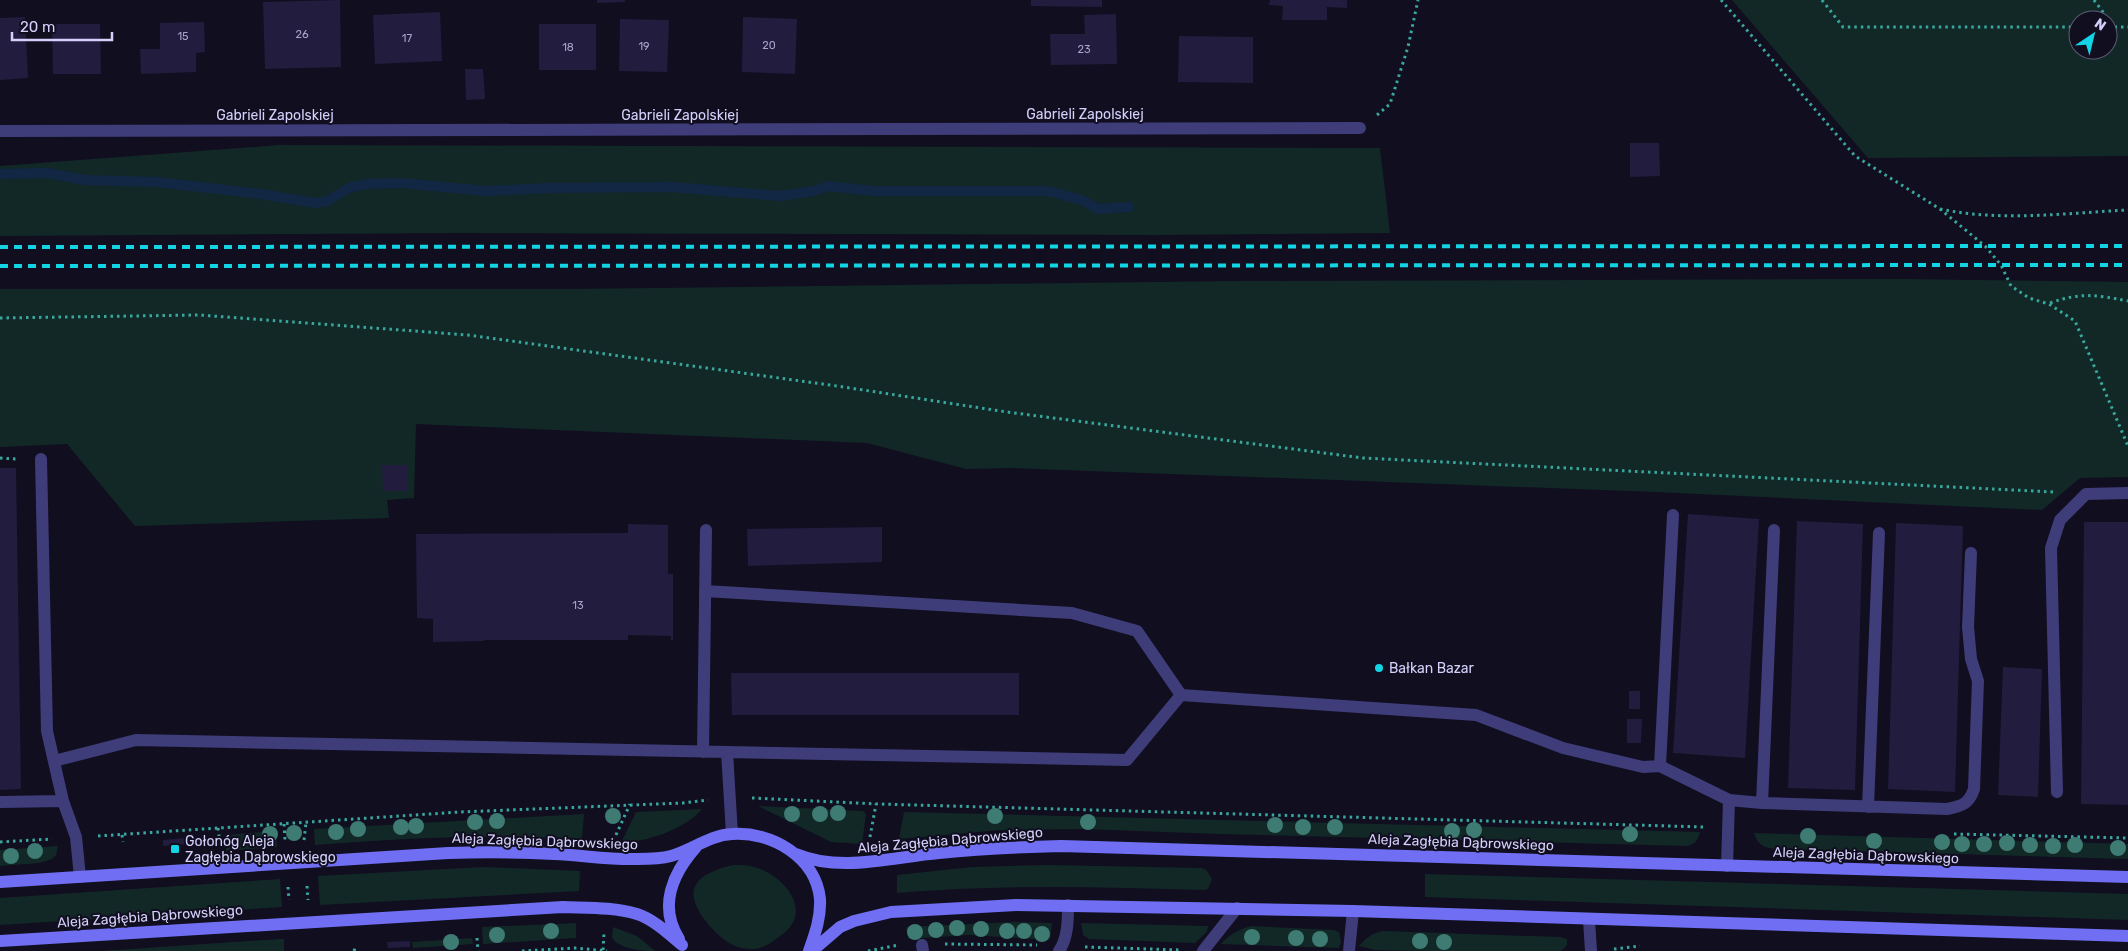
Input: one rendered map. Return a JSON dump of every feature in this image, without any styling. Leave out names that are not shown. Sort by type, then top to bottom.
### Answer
[{"type":"street","name":"Gabrieli Zapolskiej","points":[[0,132],[1360,128]]},
{"type":"street","points":[[41,459],[47,731],[63,800],[76,837],[80,877]]},
{"type":"street","points":[[2057,792],[2051,548],[2060,520],[2086,494],[2128,493]]},
{"type":"street","points":[[1660,766],[1673,515]]},
{"type":"street","points":[[703,752],[706,530]]},
{"type":"street","points":[[1762,803],[1774,530]]},
{"type":"street","points":[[1868,806],[1879,533]]},
{"type":"street","points":[[1181,695],[1476,715],[1563,748],[1643,767],[1660,766],[1729,800],[1762,803],[1947,809],[1962,806],[1970,800],[1974,789],[1978,681],[1971,659],[1968,626],[1971,553]]},
{"type":"street","points":[[705,590],[1072,612],[1137,631],[1181,695]]},
{"type":"street","points":[[54,761],[136,740],[1127,760],[1181,695]]},
{"type":"street","points":[[727,752],[732,834]]},
{"type":"street","points":[[0,802],[63,800]]},
{"type":"street","points":[[1728,866],[1729,800]]},
{"type":"street","name":"Aleja Zagłębia Dąbrowskiego","points":[[0,882],[448,853],[521,853],[634,859],[655,858],[672,856],[722,835],[732,834],[761,836],[778,843],[796,854],[822,863],[850,863],[939,852],[1061,846],[2128,877]]},
{"type":"street","points":[[685,948],[673,930],[669,917],[670,891],[679,867],[698,845]]},
{"type":"street","points":[[796,854],[813,875],[820,898],[818,923],[811,951]]},
{"type":"street","points":[[811,951],[840,927],[854,921],[891,912],[946,907],[1068,904],[1353,911],[2128,936]]},
{"type":"street","points":[[1061,949],[1067,928],[1068,904]]},
{"type":"street","name":"Aleja Zagłębia Dąbrowskiego","points":[[0,941],[562,908],[607,910],[637,914],[646,918],[685,948]]},
{"type":"street","points":[[1203,951],[1237,908]]},
{"type":"street","points":[[1349,951],[1353,911]]},
{"type":"street","points":[[1590,920],[1591,951]]},
{"type":"path","points":[[1360,128],[1390,104],[1408,47],[1418,0]]},
{"type":"path","points":[[1721,0],[1855,156],[1940,209],[1985,246],[2001,265],[2011,286],[2029,298],[2049,304],[2075,322],[2128,446]]},
{"type":"path","points":[[1822,0],[1843,28],[2068,27]]},
{"type":"path","points":[[1940,209],[1958,213],[1989,215],[2035,215],[2128,210]]},
{"type":"path","points":[[2049,304],[2069,296],[2093,295],[2128,301]]},
{"type":"path","points":[[0,318],[199,315],[468,335],[837,386],[1007,412],[1363,458],[2086,494]]},
{"type":"path","points":[[0,842],[630,804],[693,802],[729,798],[876,804],[1728,828]]},
{"type":"path","points":[[613,842],[630,804]]},
{"type":"path","points":[[869,843],[876,804]]},
{"type":"path","points":[[304,846],[306,823]]},
{"type":"path","points":[[284,824],[285,847]]},
{"type":"path","points":[[218,828],[219,836]]},
{"type":"path","points":[[1948,834],[2128,838]]},
{"type":"path","points":[[122,835],[123,842]]},
{"type":"path","points":[[307,877],[309,906]]},
{"type":"path","points":[[287,879],[290,907]]},
{"type":"path","points":[[522,951],[575,948],[605,950],[605,925]]},
{"type":"path","points":[[477,938],[478,951]]},
{"type":"path","points":[[868,951],[880,948],[923,948],[991,944],[1061,949],[1203,951]]},
{"type":"path","points":[[354,951],[356,945]]},
{"type":"green space","points":[[1732,0],[2128,0],[2128,156],[1868,158]]},
{"type":"green space","points":[[279,145],[1380,148],[1390,233],[1157,235],[463,233],[0,236],[0,166]]},
{"type":"green space","points":[[1902,279],[2128,282],[2128,477],[2080,478],[2042,510],[1656,492],[1012,468],[966,469],[867,443],[416,424],[414,498],[387,500],[389,518],[135,526],[67,444],[0,447],[0,289],[566,289],[1236,281]]},
{"type":"green space","points":[[758,806],[863,811],[866,814],[862,844],[831,842]]},
{"type":"green space","points":[[702,809],[686,823],[665,833],[642,840],[621,843],[636,812]]},
{"type":"green space","points":[[904,812],[1700,832],[1696,841],[1687,846],[1083,829],[1001,830],[899,839]]},
{"type":"green space","points":[[584,814],[582,839],[448,838],[315,845],[314,829]]},
{"type":"green space","points":[[276,831],[277,847],[226,851],[225,835]]},
{"type":"green space","points":[[1754,833],[2128,844],[2128,859],[1776,849],[1762,845]]},
{"type":"green space","points":[[58,846],[56,855],[52,859],[39,863],[0,866],[0,850]]},
{"type":"green space","points":[[733,865],[753,867],[769,873],[786,887],[795,905],[796,915],[792,924],[776,939],[759,948],[744,948],[732,945],[708,924],[699,912],[695,902],[694,893],[696,885],[701,879],[709,873]]},
{"type":"green space","points":[[1047,865],[1201,868],[1206,870],[1212,879],[1208,889],[1204,890],[1012,887],[897,893],[897,875],[972,867]]},
{"type":"green space","points":[[483,867],[580,871],[579,891],[320,905],[318,876]]},
{"type":"green space","points":[[1425,874],[2128,894],[2128,920],[1425,897]]},
{"type":"green space","points":[[280,879],[282,907],[0,925],[0,898]]},
{"type":"green space","points":[[1014,922],[1052,923],[1050,940],[969,935],[908,939],[906,927]]},
{"type":"green space","points":[[576,923],[576,938],[483,944],[482,927]]},
{"type":"green space","points":[[1081,923],[1208,926],[1207,932],[1195,943],[1089,939],[1083,935]]},
{"type":"green space","points":[[1251,926],[1334,930],[1339,932],[1341,942],[1339,948],[1221,944],[1234,933]]},
{"type":"green space","points":[[613,927],[637,936],[655,951],[631,949],[619,944],[612,937]]},
{"type":"green space","points":[[1383,931],[1559,937],[1567,939],[1567,945],[1561,951],[1375,950],[1359,946],[1370,936]]},
{"type":"green space","points":[[472,938],[473,944],[413,948],[412,942]]},
{"type":"green space","points":[[284,939],[284,951],[101,951]]},
{"type":"building","points":[[340,0],[341,67],[265,69],[263,2]]},
{"type":"building","points":[[597,0],[625,0],[625,2],[597,3]]},
{"type":"building","points":[[1031,0],[1102,0],[1102,7],[1031,6]]},
{"type":"building","points":[[1270,0],[1347,0],[1347,8],[1327,7],[1327,20],[1282,20],[1283,6],[1269,5]]},
{"type":"building","points":[[440,12],[442,61],[375,64],[373,15]]},
{"type":"building","points":[[1116,14],[1117,64],[1051,65],[1050,34],[1085,34],[1084,15]]},
{"type":"building","points":[[25,17],[28,78],[0,80],[0,18]]},
{"type":"building","points":[[743,17],[797,19],[795,74],[742,72]]},
{"type":"building","points":[[620,19],[669,20],[667,72],[619,71]]},
{"type":"building","points":[[204,22],[205,52],[196,53],[196,72],[141,74],[140,49],[160,49],[160,23]]},
{"type":"building","points":[[52,24],[100,24],[101,74],[53,74]]},
{"type":"building","points":[[539,24],[596,24],[596,70],[539,70]]},
{"type":"building","points":[[1179,36],[1253,37],[1253,83],[1178,82]]},
{"type":"building","points":[[465,69],[483,69],[485,99],[466,100]]},
{"type":"building","points":[[1630,143],[1659,143],[1660,176],[1630,177]]},
{"type":"building","points":[[382,465],[408,465],[408,491],[383,491]]},
{"type":"building","points":[[0,468],[16,468],[21,789],[0,790]]},
{"type":"building","points":[[1688,514],[1759,519],[1745,758],[1673,753]]},
{"type":"building","points":[[1797,521],[1863,524],[1855,790],[1788,788]]},
{"type":"building","points":[[2084,522],[2128,522],[2128,805],[2081,804]]},
{"type":"building","points":[[1896,523],[1963,526],[1955,792],[1888,789]]},
{"type":"building","points":[[628,524],[668,525],[668,574],[673,574],[673,640],[671,640],[671,636],[628,635],[628,640],[433,642],[433,619],[417,618],[416,534],[628,533]]},
{"type":"building","points":[[882,527],[882,562],[748,566],[747,529]]},
{"type":"building","points":[[2003,667],[2042,669],[2038,797],[1998,795]]},
{"type":"building","points":[[731,673],[1019,673],[1019,715],[732,715]]},
{"type":"building","points":[[1629,691],[1640,691],[1640,709],[1629,709]]},
{"type":"building","points":[[1627,719],[1642,719],[1641,743],[1627,743]]},
{"type":"building","points":[[186,838],[186,844],[163,846],[163,840]]},
{"type":"building","points":[[410,941],[410,947],[388,948],[387,942]]},
{"type":"waterway","points":[[0,174],[47,173],[85,180],[157,182],[261,194],[315,203],[327,201],[351,187],[368,184],[402,183],[486,191],[546,188],[672,187],[780,196],[814,191],[828,186],[873,191],[1048,191],[1082,200],[1098,209],[1129,207]]},
{"type":"railway","points":[[0,247],[2128,246]]},
{"type":"railway","points":[[0,266],[2128,265]]},
{"type":"place","name":"Bałkan Bazar","points":[[1379,668]]},
{"type":"place","name":"Gołonóg Aleja Zagłębia Dąbrowskiego","points":[[175,849]]}]
